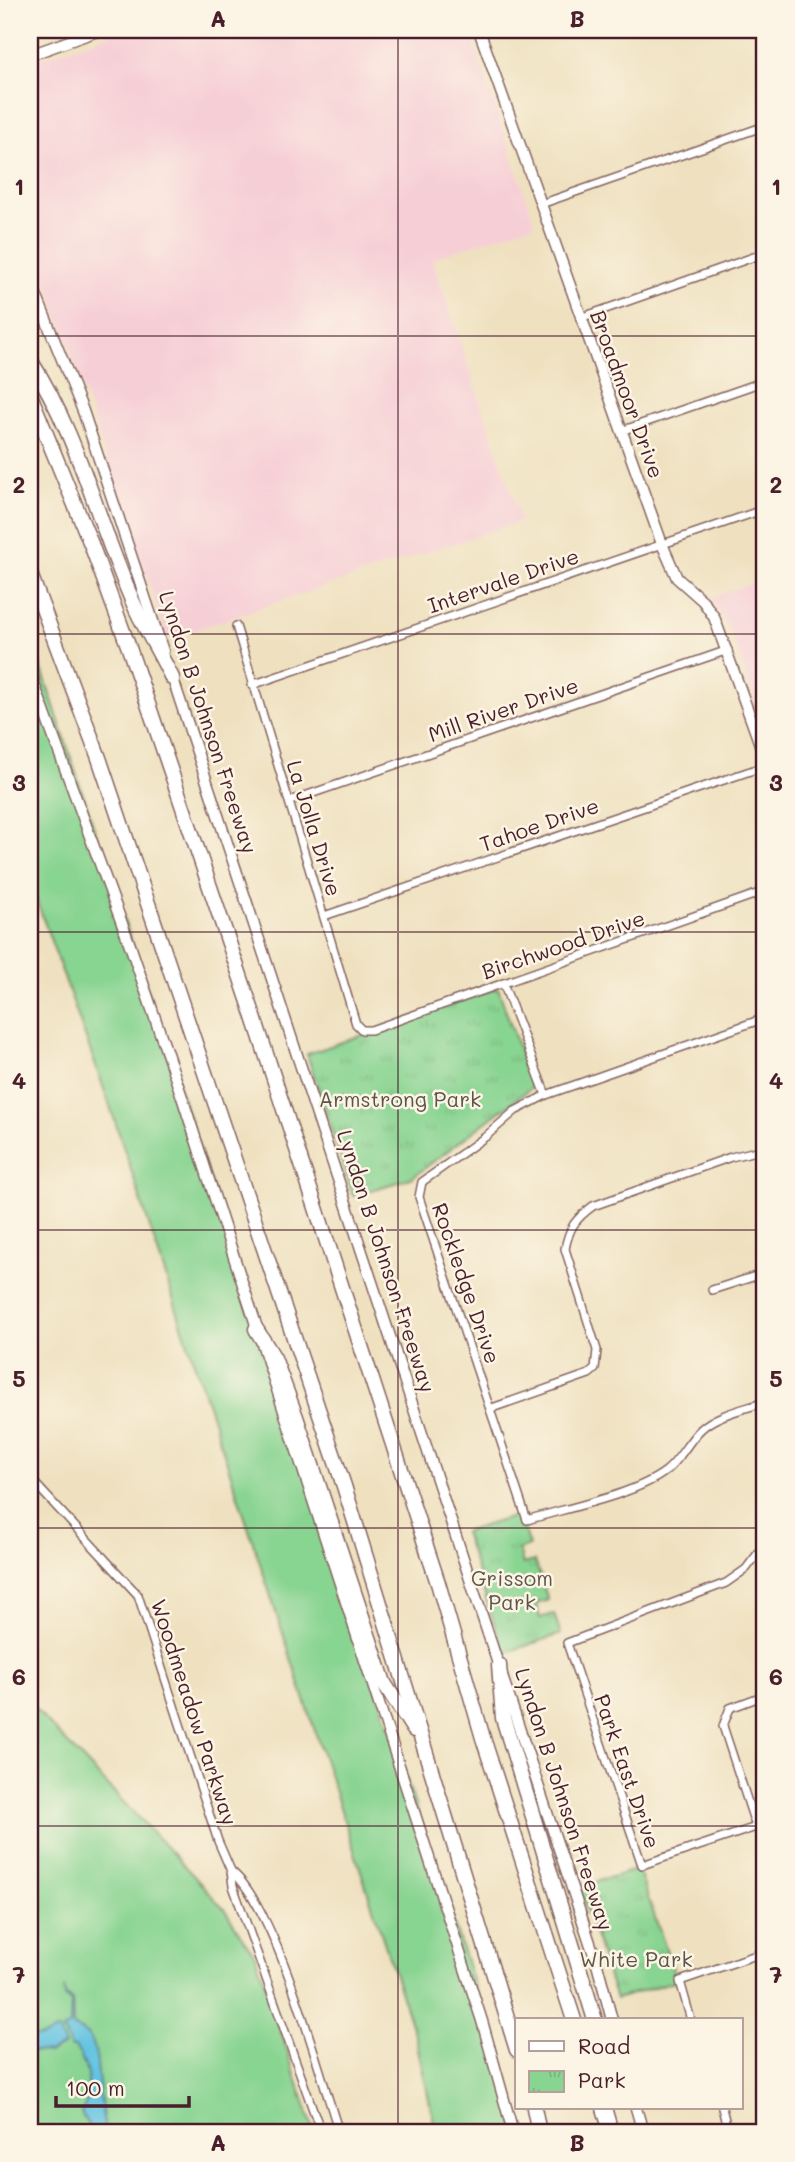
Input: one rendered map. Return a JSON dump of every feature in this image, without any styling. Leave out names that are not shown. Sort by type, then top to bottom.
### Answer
[{"type":"highway","points":[[30,360],[46,386],[91,489],[137,610],[172,678]]},
{"type":"highway","points":[[30,395],[91,544],[124,635],[252,1010],[438,1583],[483,1738],[573,2018]]},
{"type":"highway","points":[[30,574],[99,758],[344,1486],[515,2043]]},
{"type":"highway","points":[[256,1329],[274,1358],[296,1417],[384,1683],[424,1745]]},
{"type":"highway","points":[[499,1665],[503,1718],[594,2018]]},
{"type":"highway","points":[[534,2110],[539,2132]]},
{"type":"highway","points":[[606,2110],[610,2128]]},
{"type":"main road","name":"Broadmoor Drive","points":[[479,30],[662,544],[677,578],[703,601],[714,617],[765,758]]},
{"type":"main road","points":[[30,55],[93,31]]},
{"type":"main road","name":"Lyndon B Johnson Freeway","points":[[30,280],[83,411],[499,1665],[611,2018]]},
{"type":"main road","points":[[30,673],[131,948],[482,2021],[513,2132]]},
{"type":"main road","points":[[637,2110],[643,2132]]},
{"type":"street","points":[[541,204],[765,126]]},
{"type":"street","points":[[580,318],[765,253]]},
{"type":"street","points":[[621,431],[765,381]]},
{"type":"street","name":"Intervale Drive","points":[[252,685],[765,509]]},
{"type":"street","name":"La Jolla Drive","points":[[236,626],[356,1024],[362,1030],[371,1030]]},
{"type":"street","name":"Mill River Drive","points":[[290,801],[728,650]]},
{"type":"street","name":"Tahoe Drive","points":[[324,916],[765,766]]},
{"type":"street","name":"Birchwood Drive","points":[[371,1030],[765,891]]},
{"type":"street","points":[[503,983],[546,1095]]},
{"type":"street","name":"Rockledge Drive","points":[[765,1018],[546,1095],[515,1111],[485,1137],[422,1182],[419,1197],[492,1408],[527,1520],[635,1487],[656,1477],[667,1470],[701,1428],[717,1419],[765,1402]]},
{"type":"street","points":[[492,1408],[589,1374],[595,1368],[597,1350],[565,1249],[568,1232],[576,1219],[593,1206],[731,1157],[765,1149]]},
{"type":"street","points":[[712,1290],[765,1273]]},
{"type":"street","name":"Woodmeadow Parkway","points":[[30,1478],[138,1595],[218,1840],[231,1871],[233,1886],[321,2132]]},
{"type":"street","name":"Park East Drive","points":[[765,1544],[746,1569],[726,1583],[567,1643],[642,1865],[765,1824]]},
{"type":"street","points":[[756,1827],[723,1726],[730,1708],[765,1695]]},
{"type":"street","name":"Woodmeadow Parkway","points":[[231,1871],[244,1883],[274,1936],[339,2132]]},
{"type":"street","points":[[690,2018],[680,1982],[765,1952]]},
{"type":"street","points":[[722,2110],[728,2132]]},
{"type":"shaded area","points":[[123,30],[469,30],[535,224],[432,259],[521,521],[168,639],[45,278],[30,248],[30,62]]},
{"type":"shaded area","points":[[765,578],[765,732],[732,635],[710,598]]},
{"type":"green space","points":[[30,633],[520,2132],[436,2132],[416,2039],[110,1106],[30,882]]},
{"type":"green space","name":"Armstrong Park","points":[[498,988],[532,1087],[413,1177],[353,1196],[307,1054]]},
{"type":"green space","name":"Grissom Park","points":[[519,1515],[529,1546],[519,1550],[523,1564],[535,1561],[548,1600],[536,1604],[540,1618],[554,1614],[561,1634],[504,1653],[464,1532]]},
{"type":"green space","points":[[30,1704],[225,1910],[256,1957],[314,2132],[30,2132]]},
{"type":"green space","name":"White Park","points":[[638,1869],[677,1980],[616,1999],[579,1887]]},
{"type":"water","points":[[64,1988],[65,1995],[72,2000],[73,2026],[83,2031],[94,2045],[106,2132],[92,2132],[81,2113],[87,2097],[88,2079],[80,2054],[75,2047],[71,2047],[63,2030],[70,2025],[71,2001],[65,1998]]},
{"type":"water","points":[[58,2030],[65,2045],[49,2053],[30,2051],[30,2037],[42,2037]]}]
